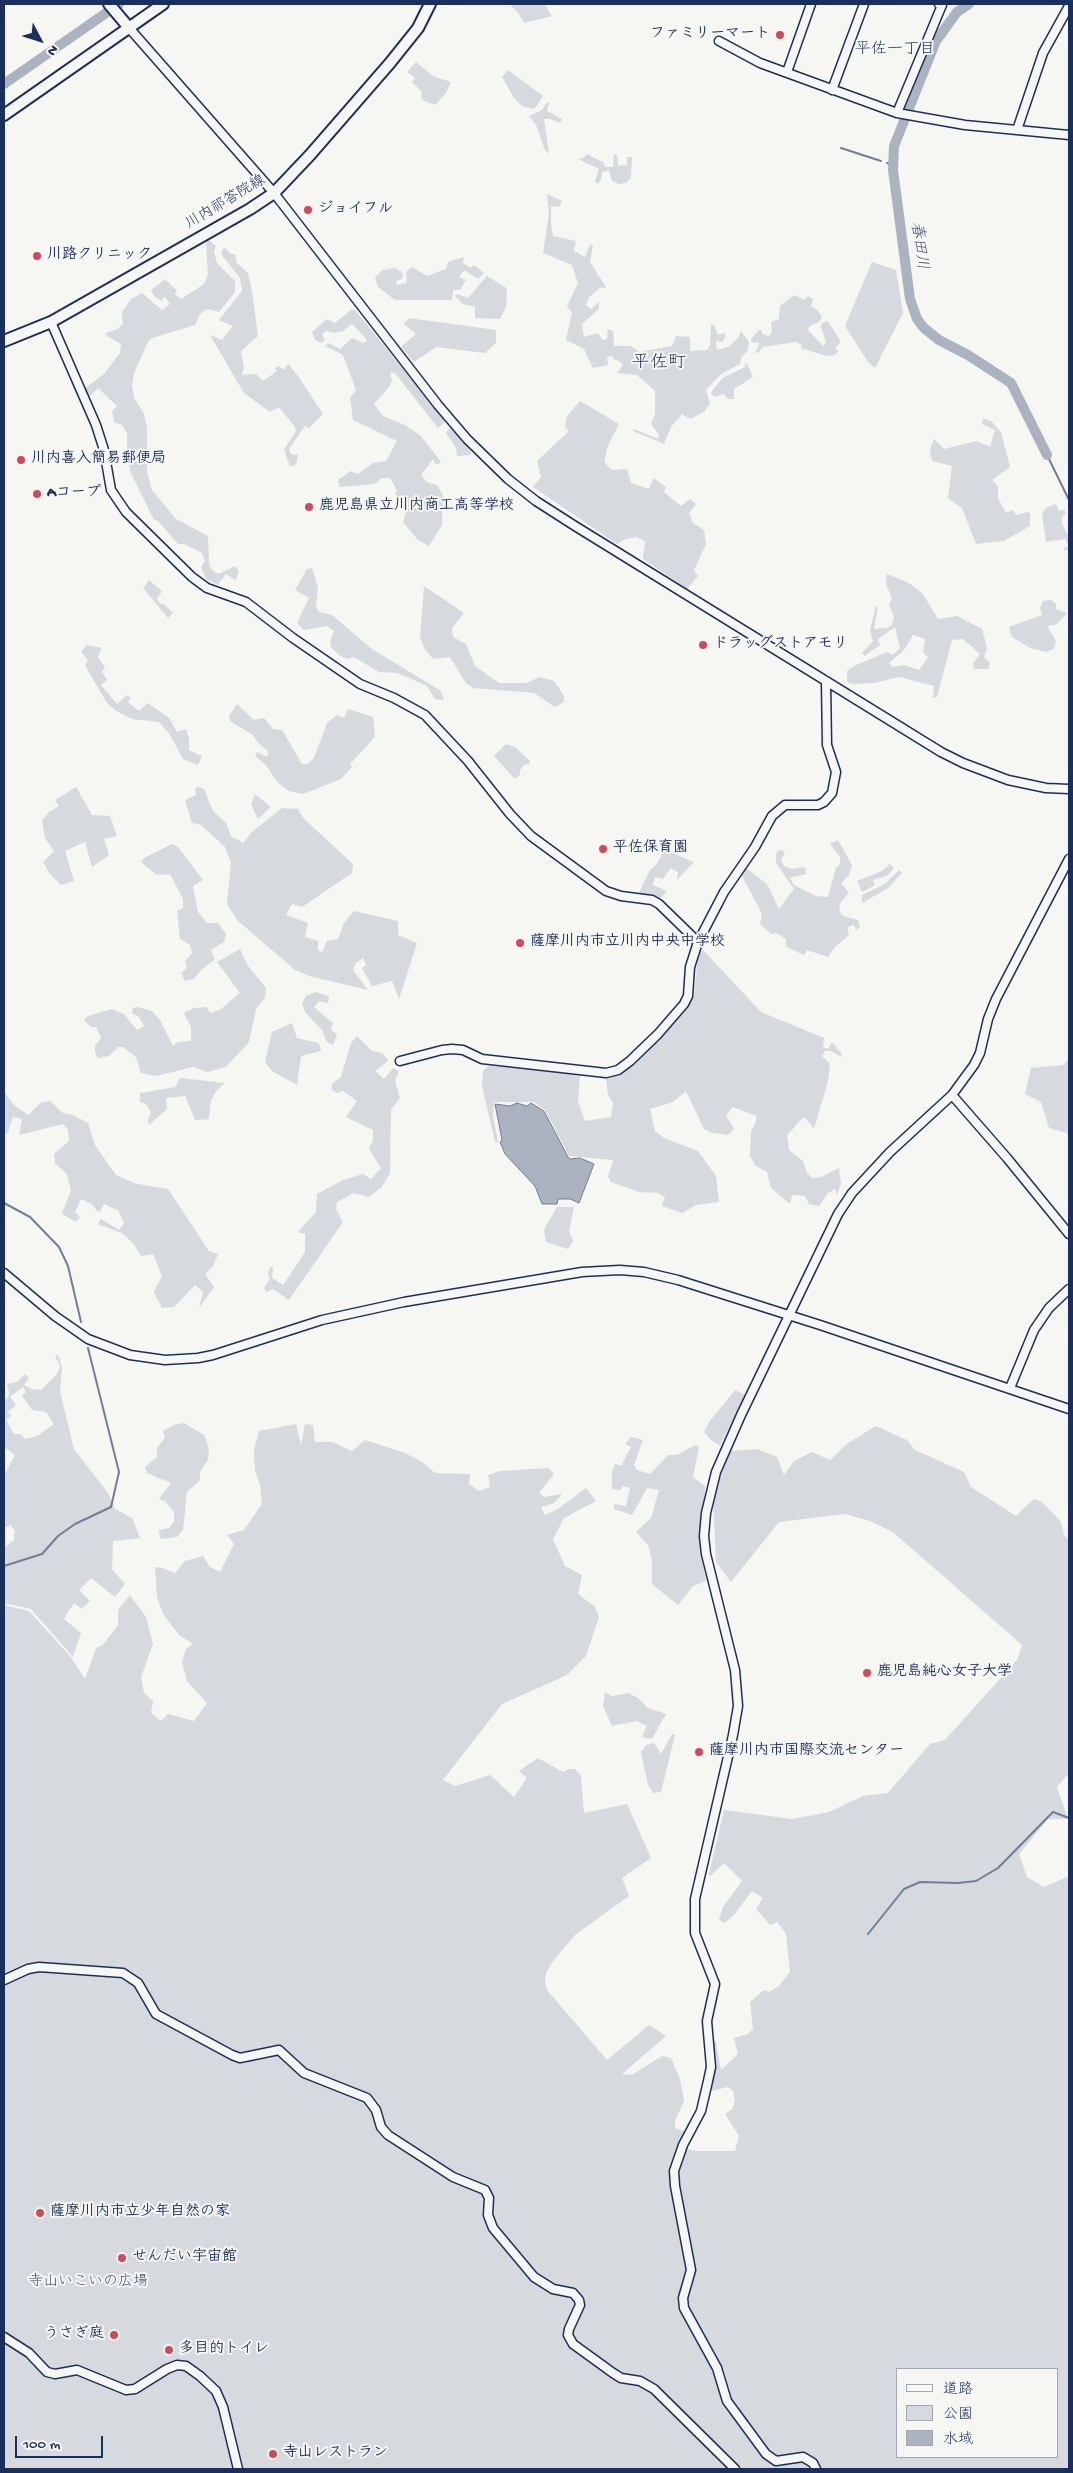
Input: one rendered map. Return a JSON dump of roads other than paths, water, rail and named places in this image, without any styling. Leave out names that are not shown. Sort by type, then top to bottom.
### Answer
[{"type":"main road","points":[[109,4],[126,25]]},
{"type":"main road","points":[[4,115],[126,25],[163,4]]},
{"type":"main road","name":"川内祁答院線","points":[[4,340],[51,322],[250,210],[274,193],[310,155],[390,63],[418,28],[430,4]]},
{"type":"street","points":[[786,72],[811,4]]},
{"type":"street","points":[[832,90],[864,4]]},
{"type":"street","points":[[899,114],[942,5],[939,4]]},
{"type":"street","points":[[1017,130],[1044,53],[1069,6]]},
{"type":"street","points":[[126,25],[274,193],[438,405],[467,439],[502,474],[536,501],[574,526],[826,682],[963,764],[1008,780],[1046,788],[1069,789]]},
{"type":"street","points":[[719,41],[737,53],[899,114],[965,125],[1069,135]]},
{"type":"street","points":[[51,322],[96,425],[104,450],[111,490],[126,512],[192,577],[207,588],[246,602],[293,638],[360,684],[394,698],[425,715],[468,761],[510,814],[531,836],[606,891],[652,900],[666,908],[698,942]]},
{"type":"street","points":[[400,1061],[452,1049],[463,1050],[482,1059],[596,1073],[618,1070],[658,1034],[684,1004],[688,996],[690,967],[698,942],[724,892],[755,847],[775,812],[785,806],[818,805],[824,802],[832,793],[836,772],[827,749],[825,729],[826,682]]},
{"type":"street","points":[[816,2469],[813,2463],[803,2457],[781,2461],[771,2458],[727,2402],[716,2368],[684,2308],[683,2298],[691,2270],[674,2171],[683,2145],[701,2111],[711,2067],[707,2021],[715,1984],[695,1933],[695,1899],[733,1736],[738,1706],[735,1670],[706,1554],[704,1536],[706,1513],[710,1492],[723,1454],[838,1214],[852,1192],[890,1152],[952,1095],[974,1065],[980,1053],[988,1019],[996,999],[1069,859]]},
{"type":"street","points":[[952,1095],[1007,1158],[1069,1234]]},
{"type":"street","points":[[4,1273],[69,1327],[88,1339],[130,1356],[165,1360],[198,1358],[219,1354],[307,1324],[368,1309],[537,1279],[596,1271],[628,1270],[663,1276],[788,1315],[1069,1409]]},
{"type":"street","points":[[1010,1388],[1034,1330],[1049,1308],[1069,1289]]},
{"type":"street","points":[[4,1980],[28,1968],[39,1967],[123,1974],[138,1983],[156,2014],[232,2055],[240,2058],[279,2050],[304,2073],[367,2098],[376,2110],[381,2127],[388,2135],[454,2177],[485,2190],[489,2198],[488,2215],[493,2228],[534,2277],[553,2289],[572,2293],[579,2300],[580,2305],[568,2335],[573,2344],[621,2378],[640,2381],[654,2389],[735,2469]]},
{"type":"street","points":[[4,2337],[29,2353],[47,2372],[55,2374],[77,2370],[126,2390],[135,2389],[177,2365],[186,2366],[216,2391],[223,2407],[238,2469]]},
{"type":"water","points":[[517,1103],[527,1106],[531,1103],[544,1111],[570,1159],[580,1158],[594,1164],[579,1203],[570,1199],[558,1199],[557,1204],[542,1204],[535,1186],[505,1154],[500,1142],[502,1140],[495,1104],[510,1106]]},
{"type":"waterway","points":[[4,84],[119,4]]},
{"type":"waterway","name":"春田川","points":[[969,4],[957,12],[936,41],[894,146],[893,170],[910,299],[917,319],[924,328],[939,340],[968,355],[1011,383],[1047,455]]},
{"type":"waterway","points":[[841,148],[881,161]]},
{"type":"waterway","name":"春田川","points":[[887,163],[893,165]]},
{"type":"waterway","points":[[1047,455],[1069,500]]},
{"type":"waterway","points":[[4,1203],[30,1217],[59,1247],[68,1266],[81,1322]]},
{"type":"waterway","points":[[4,1566],[42,1554],[58,1536],[75,1524],[111,1507],[119,1472],[88,1348]]},
{"type":"waterway","points":[[868,1934],[904,1889],[920,1882],[958,1883],[976,1881],[998,1868],[1053,1812],[1069,1818]]},
{"type":"place","name":"ファミリーマート","points":[[780,35]]},
{"type":"place","name":"ジョイフル","points":[[308,210]]},
{"type":"place","name":"川路クリニック","points":[[37,256]]},
{"type":"place","name":"川内喜入簡易郵便局","points":[[21,460]]},
{"type":"place","name":"Aコープ","points":[[37,494]]},
{"type":"place","name":"鹿児島県立川内商工高等学校","points":[[309,507]]},
{"type":"place","name":"ドラッグストアモリ","points":[[703,645]]},
{"type":"place","name":"平佐保育園","points":[[603,849]]},
{"type":"place","name":"薩摩川内市立川内中央中学校","points":[[520,943]]},
{"type":"place","name":"鹿児島純心女子大学","points":[[867,1673]]},
{"type":"place","name":"薩摩川内市国際交流センター","points":[[699,1752]]},
{"type":"place","name":"薩摩川内市立少年自然の家","points":[[40,2213]]},
{"type":"place","name":"せんだい宇宙館","points":[[122,2258]]},
{"type":"place","name":"うさぎ庭","points":[[114,2335]]},
{"type":"place","name":"多目的トイレ","points":[[169,2350]]},
{"type":"place","name":"寺山レストラン","points":[[273,2454]]},
{"type":"district","name":"平佐一丁目","points":[[895,51]]},
{"type":"district","name":"平佐町","points":[[659,364]]},
{"type":"park label","name":"寺山いこいの広場","points":[[88,2283]]}]
